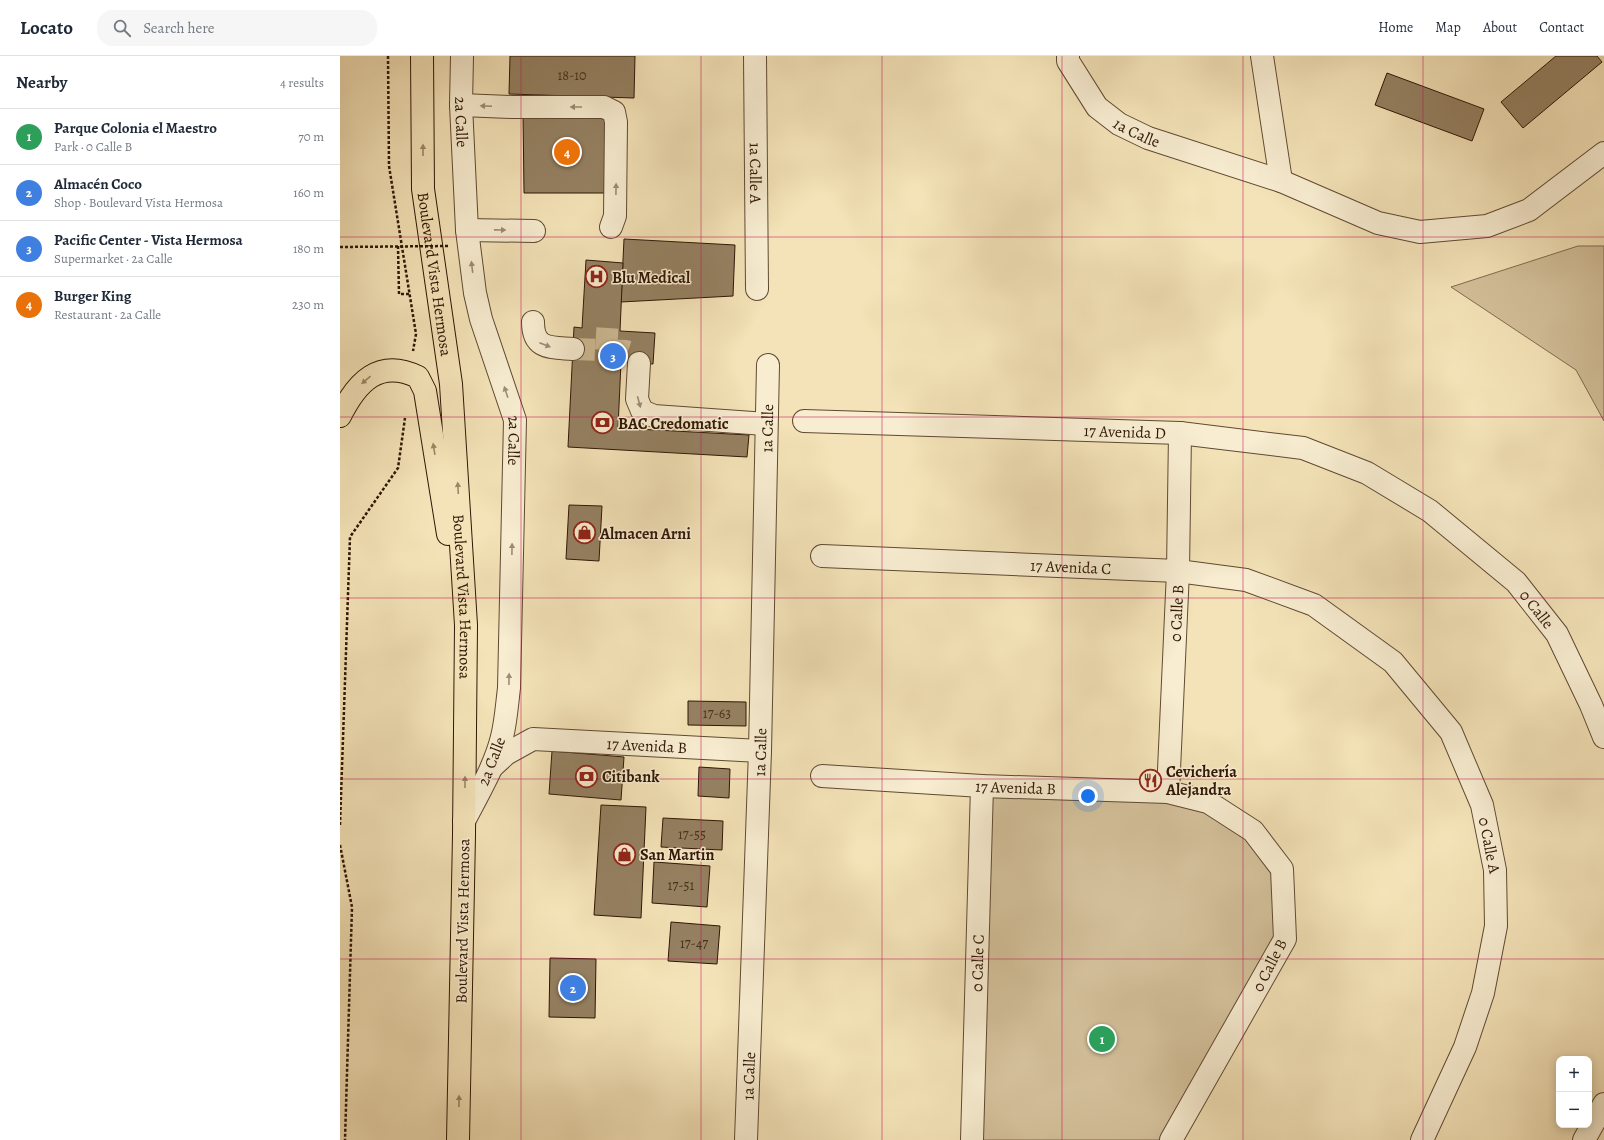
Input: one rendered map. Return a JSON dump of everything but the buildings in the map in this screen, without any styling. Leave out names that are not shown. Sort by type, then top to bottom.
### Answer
[{"type":"main road","name":"Boulevard Vista Hermosa","points":[[422,56],[423,189],[451,384],[466,625],[458,1140]]},
{"type":"main road","points":[[340,416],[356,389],[374,374],[390,370],[402,371],[418,377],[425,391],[447,529],[466,625]]},
{"type":"street","name":"2a Calle","points":[[462,56],[461,104],[467,230],[475,294],[481,319],[515,420],[507,708],[502,737],[492,766],[464,821]]},
{"type":"street","name":"1a Calle A","points":[[755,56],[757,289]]},
{"type":"street","name":"1a Calle","points":[[1068,56],[1068,61],[1097,107],[1119,124],[1148,138],[1281,181],[1378,223],[1420,232],[1487,226],[1529,210],[1604,153]]},
{"type":"street","points":[[1262,56],[1281,181]]},
{"type":"street","points":[[461,104],[512,107],[604,107],[614,112],[616,122],[615,216],[611,227]]},
{"type":"street","points":[[467,230],[534,231]]},
{"type":"street","points":[[533,322],[533,332],[539,343],[549,347],[573,349]]},
{"type":"street","points":[[639,363],[638,399],[642,411],[654,416],[766,424]]},
{"type":"street","name":"1a Calle","points":[[746,1140],[760,751],[768,364]]},
{"type":"street","name":"17 Avenida D","points":[[804,421],[1180,433],[1303,448],[1367,473],[1430,512]]},
{"type":"street","name":"0 Calle B","points":[[1168,792],[1178,571],[1180,433]]},
{"type":"street","name":"0 Calle","points":[[1430,512],[1516,582],[1557,634],[1591,705],[1604,737]]},
{"type":"street","name":"17 Avenida C","points":[[822,556],[1178,571],[1246,580],[1314,604]]},
{"type":"street","name":"0 Calle A","points":[[1314,604],[1393,662],[1451,732],[1482,805],[1495,870],[1496,926],[1483,993],[1465,1047],[1422,1140]]},
{"type":"street","points":[[492,766],[514,749],[533,739],[507,708]]},
{"type":"street","name":"17 Avenida B","points":[[533,739],[760,751]]},
{"type":"street","name":"17 Avenida B","points":[[822,776],[982,786],[1168,792],[1208,802]]},
{"type":"street","name":"0 Calle C","points":[[972,1140],[982,786]]},
{"type":"street","name":"0 Calle B","points":[[1172,1140],[1285,939],[1282,870],[1253,831],[1208,802]]},
{"type":"street","points":[[1584,1140],[1604,1104]]},
{"type":"path","points":[[388,56],[389,166],[416,334],[411,374]]},
{"type":"path","points":[[398,246],[399,294],[409,294]]},
{"type":"path","points":[[340,247],[450,246]]},
{"type":"path","points":[[340,825],[350,538],[398,468],[405,413]]},
{"type":"path","points":[[340,845],[352,907],[345,1140]]},
{"type":"shaded area","points":[[1578,246],[1604,246],[1604,421],[1576,370],[1451,287]]},
{"type":"shaded area","points":[[985,790],[1168,796],[1252,833],[1279,870],[1282,939],[1166,1140],[978,1140]]},
{"type":"tunnel","points":[[606,350],[608,319]]},
{"type":"tunnel","points":[[573,349],[626,351],[635,354],[639,363]]},
{"type":"place","name":"Burger King","points":[[567,152]]},
{"type":"place","name":"Blu Medical","points":[[596,277]]},
{"type":"place","name":"Pacific Center - Vista Hermosa","points":[[613,356]]},
{"type":"place","name":"BAC Credomatic","points":[[602,423]]},
{"type":"place","name":"Almacen Arni","points":[[584,533]]},
{"type":"place","name":"Citibank","points":[[587,776]]},
{"type":"place","name":"Cevichería Alejandra","points":[[1150,780]]},
{"type":"place","name":"San Martin","points":[[624,854]]},
{"type":"place","name":"Almacén Coco","points":[[573,988]]},
{"type":"place","name":"Parque Colonia el Maestro","points":[[1102,1039]]}]
